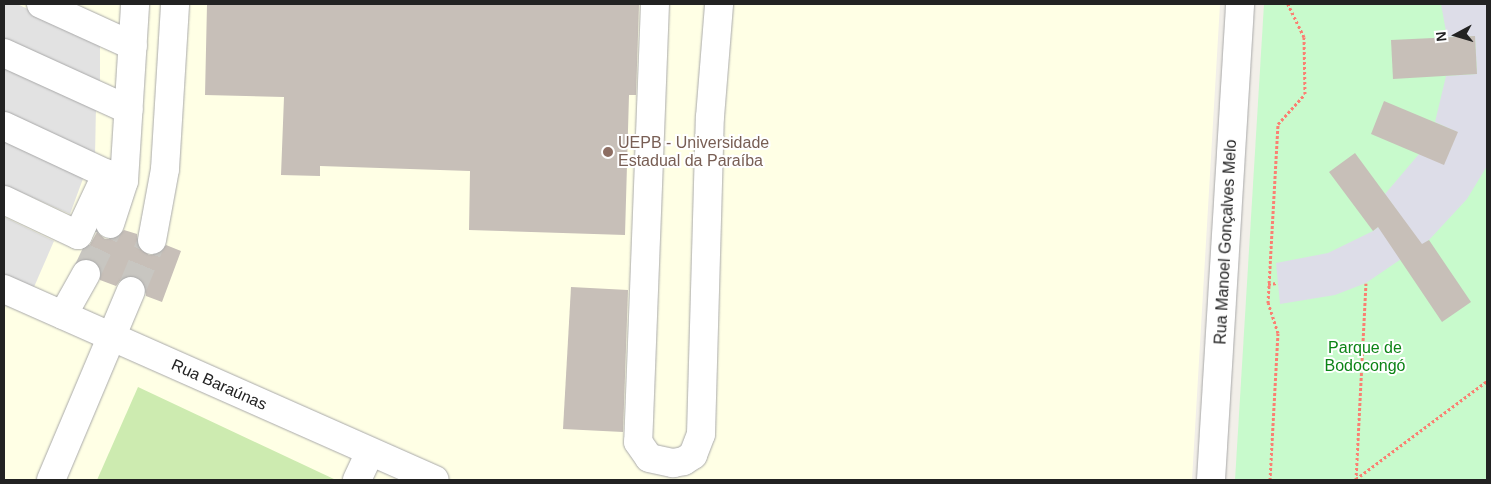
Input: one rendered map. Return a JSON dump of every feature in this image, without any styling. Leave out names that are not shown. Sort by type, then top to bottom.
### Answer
[{"type":"street","points":[[41,4],[133,46]]},
{"type":"street","points":[[4,200],[78,235],[115,177],[130,110],[135,4]]},
{"type":"street","points":[[115,177],[121,199],[111,220],[153,235],[165,169],[175,4]]},
{"type":"street","points":[[655,4],[638,442],[649,458],[673,463],[684,462],[693,455],[701,434],[710,117],[719,4]]},
{"type":"street","name":"Rua Manoel Gonçalves Melo","points":[[1211,480],[1240,4]]},
{"type":"street","points":[[4,53],[130,110]]},
{"type":"street","points":[[4,126],[115,177]]},
{"type":"street","points":[[62,315],[86,274]]},
{"type":"street","name":"Rua Baraúnas","points":[[4,290],[435,480]]},
{"type":"street","points":[[51,480],[113,338],[131,291]]},
{"type":"street","points":[[357,480],[370,452]]},
{"type":"path","points":[[1270,480],[1278,333],[1268,303],[1268,284],[1278,124],[1305,94],[1304,36],[1288,4]]},
{"type":"path","points":[[1268,284],[1278,283]]},
{"type":"path","points":[[1356,480],[1366,283]]},
{"type":"path","points":[[1356,480],[1487,381]]},
{"type":"shaded area","name":"UEPB - Universidade Estadual da Paraíba","points":[[4,4],[1220,4],[1192,480],[4,480]]},
{"type":"shaded area","points":[[4,4],[17,4],[100,42],[100,89],[4,45]]},
{"type":"shaded area","points":[[1441,4],[1487,4],[1487,166],[1467,199],[1429,240],[1366,283],[1335,295],[1280,304],[1276,263],[1328,253],[1373,231],[1398,212],[1385,194],[1419,154],[1457,132],[1435,122],[1446,76],[1477,74],[1475,36],[1447,37]]},
{"type":"shaded area","points":[[4,63],[96,105],[95,157],[4,115]]},
{"type":"shaded area","points":[[4,139],[84,176],[70,214],[4,185]]},
{"type":"shaded area","points":[[4,217],[54,241],[34,287],[4,274]]},
{"type":"green space","name":"Parque de Bodocongó","points":[[1264,4],[1487,4],[1487,480],[1235,480]]},
{"type":"green space","points":[[138,387],[336,480],[97,480]]},
{"type":"building","points":[[207,4],[639,4],[636,95],[629,95],[625,235],[469,230],[470,171],[320,166],[320,176],[281,175],[284,97],[205,95]]},
{"type":"building","points":[[1475,36],[1477,74],[1393,79],[1391,40]]},
{"type":"building","points":[[1384,101],[1458,132],[1444,165],[1371,134]]},
{"type":"building","points":[[1355,153],[1422,244],[1429,240],[1471,302],[1442,322],[1378,227],[1373,231],[1329,172]]},
{"type":"building","points":[[124,230],[137,234],[138,246],[149,255],[158,254],[166,245],[181,251],[162,302],[146,296],[144,282],[138,277],[122,278],[116,286],[100,280],[100,266],[94,261],[82,259],[97,232],[105,239],[113,239]]},
{"type":"building","points":[[571,287],[628,290],[623,432],[563,429]]},
{"type":"tunnel","points":[[86,274],[110,224]]},
{"type":"tunnel","points":[[131,291],[152,240]]},
{"type":"place","name":"UEPB - Universidade Estadual da Paraíba","points":[[608,152]]}]
